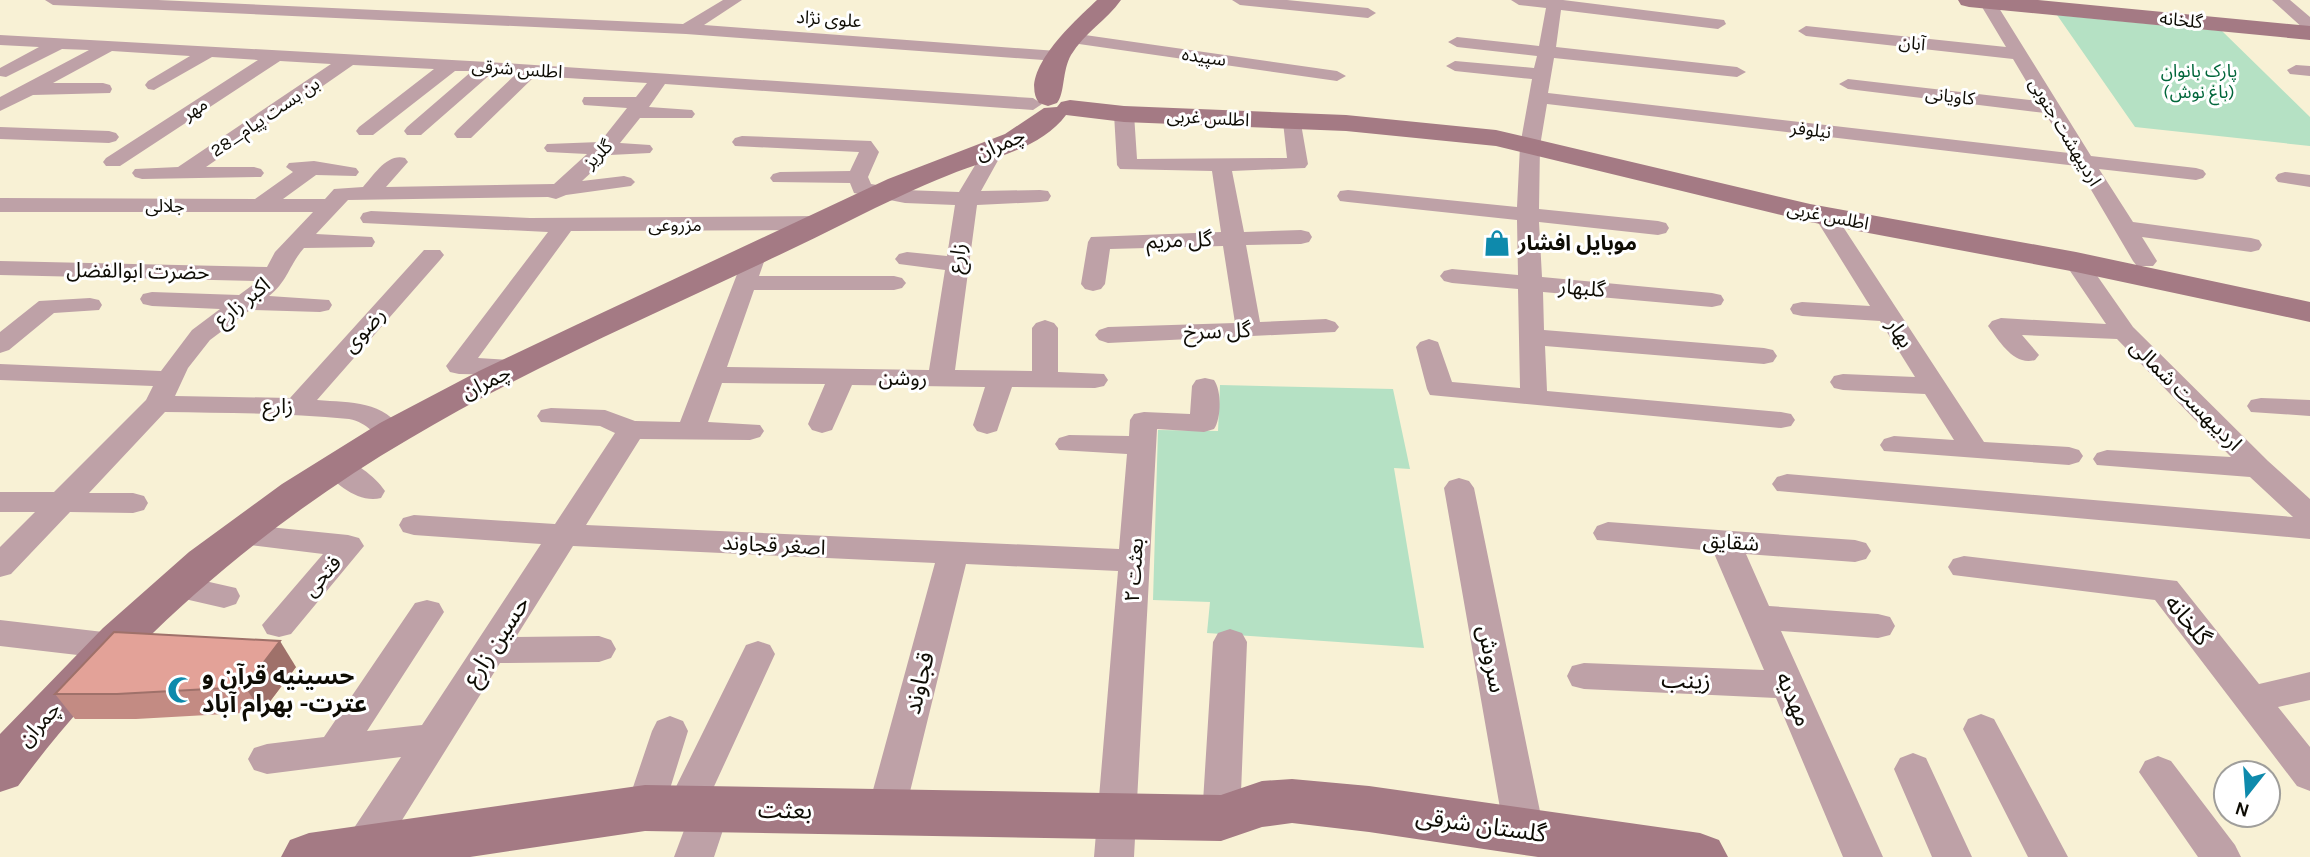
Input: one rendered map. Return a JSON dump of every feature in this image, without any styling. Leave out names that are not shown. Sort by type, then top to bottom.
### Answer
[{"type":"street","name":"علوی نژاد","points":[[52,0],[126,1],[1064,47]]},
{"type":"street","points":[[686,30],[734,0]]},
{"type":"street","points":[[1051,106],[1047,80],[1064,47],[1110,0]]},
{"type":"street","points":[[1240,0],[1368,13]]},
{"type":"street","points":[[1519,0],[1555,2],[1718,24]]},
{"type":"street","name":"گلخانه","points":[[2043,0],[2310,25]]},
{"type":"street","points":[[2280,0],[2310,25]]},
{"type":"street","name":"گلخانه","points":[[1978,1],[2310,33]]},
{"type":"street","name":"اردیبهشت جنوبی","points":[[1978,1],[2018,54],[2145,261]]},
{"type":"street","points":[[1534,398],[1528,214],[1530,140],[1555,2]]},
{"type":"street","name":"آبان","points":[[1806,31],[2018,54]]},
{"type":"street","name":"اطلس شرقی","points":[[0,40],[488,67],[1051,106]]},
{"type":"street","points":[[1457,42],[1737,72]]},
{"type":"street","points":[[6,72],[61,43]]},
{"type":"street","points":[[0,105],[111,45]]},
{"type":"street","name":"سپیده","points":[[1064,47],[1337,76]]},
{"type":"street","points":[[154,85],[210,51]]},
{"type":"street","name":"مهر","points":[[113,162],[277,55]]},
{"type":"street","name":"بن بست پیام_28","points":[[183,173],[347,61]]},
{"type":"street","points":[[366,131],[451,65]]},
{"type":"street","points":[[1455,66],[1541,74]]},
{"type":"street","points":[[414,131],[488,67]]},
{"type":"street","points":[[464,134],[531,70]]},
{"type":"street","name":"گلریز","points":[[530,225],[558,190],[606,148],[660,79]]},
{"type":"street","name":"کاویانی","points":[[1848,85],[2051,108]]},
{"type":"street","points":[[30,89],[103,89]]},
{"type":"street","name":"نیلوفر","points":[[1537,97],[2196,174]]},
{"type":"street","points":[[591,101],[685,114]]},
{"type":"street","name":"اطلس غربی","points":[[1051,106],[1124,114],[1346,123],[1530,140],[1752,186],[2145,261],[2310,298]]},
{"type":"street","name":"چمران","points":[[0,771],[22,741],[112,646],[174,586],[238,535],[337,465],[443,404],[517,367],[750,269],[820,223],[869,185],[996,146],[1029,133],[1051,106]]},
{"type":"street","points":[[1124,114],[1127,164],[1298,164],[1293,122]]},
{"type":"street","points":[[0,132],[109,137]]},
{"type":"street","name":"اطلس غربی","points":[[1530,140],[1745,199],[2076,262],[2310,312]]},
{"type":"street","points":[[742,142],[864,145],[869,152],[869,185]]},
{"type":"street","name":"زارع","points":[[941,378],[967,197],[996,146]]},
{"type":"street","points":[[554,148],[643,149]]},
{"type":"street","name":"اکبر زارع","points":[[0,566],[158,404],[176,367],[201,335],[273,281],[283,257],[347,191],[398,162]]},
{"type":"street","points":[[1222,164],[1249,330]]},
{"type":"street","points":[[285,166],[314,167],[347,191],[558,190],[624,182]]},
{"type":"street","points":[[260,206],[314,167]]},
{"type":"street","points":[[142,173],[254,173]]},
{"type":"street","points":[[780,178],[967,197],[1040,196]]},
{"type":"street","points":[[2285,178],[2310,181]]},
{"type":"street","name":"جلالی","points":[[0,205],[260,206],[347,191]]},
{"type":"street","points":[[1348,196],[1658,228]]},
{"type":"street","points":[[660,225],[674,201]]},
{"type":"street","name":"بهار","points":[[1825,216],[1975,450]]},
{"type":"street","name":"مزروعی","points":[[371,218],[530,225],[820,223]]},
{"type":"street","points":[[407,238],[424,221]]},
{"type":"street","points":[[517,367],[459,366],[564,225]]},
{"type":"street","points":[[2124,228],[2251,244]]},
{"type":"street","name":"گل مریم","points":[[1093,284],[1099,242],[1301,237]]},
{"type":"street","points":[[298,242],[364,242]]},
{"type":"street","name":"رضوی","points":[[297,406],[432,255]]},
{"type":"street","points":[[907,259],[956,264]]},
{"type":"street","name":"اردیبهست شمالی","points":[[2076,262],[2124,332],[2258,468],[2310,516]]},
{"type":"street","name":"حضرت ابوالفضل","points":[[0,268],[276,274]]},
{"type":"street","points":[[692,428],[750,269],[894,283]]},
{"type":"street","name":"گلبهار","points":[[1452,276],[1712,300]]},
{"type":"street","points":[[152,299],[320,305]]},
{"type":"street","points":[[0,345],[47,306],[90,305]]},
{"type":"street","points":[[1801,309],[1888,314]]},
{"type":"street","points":[[2026,355],[2001,326],[2124,332]]},
{"type":"street","name":"گل سرخ","points":[[1108,335],[1326,327]]},
{"type":"street","points":[[1045,328],[1045,379]]},
{"type":"street","points":[[1532,337],[1764,356]]},
{"type":"street","points":[[1429,347],[1440,389],[1781,420]]},
{"type":"street","points":[[0,372],[170,379]]},
{"type":"street","name":"روشن","points":[[712,375],[1095,380]]},
{"type":"street","points":[[822,425],[842,377]]},
{"type":"street","points":[[987,425],[1001,379]]},
{"type":"street","points":[[1843,382],[1934,386]]},
{"type":"street","name":"بعثت ۲","points":[[1116,837],[1144,420],[1204,423],[1205,386]]},
{"type":"street","name":"زارع","points":[[158,404],[297,406],[368,413],[391,433]]},
{"type":"street","points":[[2261,406],[2310,408]]},
{"type":"street","points":[[551,416],[605,418],[631,430],[692,428],[750,431]]},
{"type":"street","name":"حسین زارع","points":[[360,852],[631,430]]},
{"type":"street","points":[[1069,444],[1142,445]]},
{"type":"street","points":[[1894,445],[2068,456]]},
{"type":"street","points":[[2106,459],[2258,468]]},
{"type":"street","points":[[337,465],[370,491]]},
{"type":"street","points":[[1787,484],[2310,530]]},
{"type":"street","name":"سروش","points":[[1459,488],[1524,831]]},
{"type":"street","points":[[0,502],[133,503]]},
{"type":"street","name":"اصغر قجاوند","points":[[414,526],[1134,561]]},
{"type":"street","name":"شقایق","points":[[1608,533],[1855,551]]},
{"type":"street","name":"فتحی","points":[[238,535],[348,546],[279,625]]},
{"type":"street","name":"مهدیه","points":[[1726,542],[1863,857]]},
{"type":"street","name":"قجاوند","points":[[886,812],[953,553]]},
{"type":"street","name":"گلخانه","points":[[1964,567],[2165,589],[2310,775]]},
{"type":"street","points":[[174,586],[224,596]]},
{"type":"street","points":[[335,750],[427,612]]},
{"type":"street","points":[[1759,617],[1878,626]]},
{"type":"street","points":[[0,633],[112,646]]},
{"type":"street","points":[[1230,642],[1241,811]]},
{"type":"street","points":[[490,650],[598,649]]},
{"type":"street","points":[[684,821],[758,654]]},
{"type":"street","name":"زینب","points":[[1584,676],[1788,685]]},
{"type":"street","points":[[2251,699],[2310,686]]},
{"type":"street","points":[[1981,729],[2048,857]]},
{"type":"street","points":[[670,731],[684,821]]},
{"type":"street","points":[[267,759],[433,738]]},
{"type":"street","points":[[1913,769],[1952,857]]},
{"type":"street","points":[[2158,772],[2221,857]]},
{"type":"street","name":"گلستان شرقی","points":[[1241,811],[1292,801],[1369,808],[1700,857]]},
{"type":"street","name":"بعثت","points":[[309,857],[684,821],[886,812],[1116,837],[1241,811]]},
{"type":"green space","name":"پارک بانوان (باغ نوش)","points":[[2057,15],[2222,31],[2310,117],[2310,146],[2135,127]]},
{"type":"green space","points":[[1220,385],[1393,389],[1410,469],[1394,468],[1424,648],[1207,633],[1210,602],[1153,600],[1158,430],[1218,431]]},
{"type":"building","points":[[114,632],[280,641],[245,687],[117,694],[55,694]]},
{"type":"place","name":"موبایل افشار","points":[[1497,243]]},
{"type":"place","name":"حسینیه قرآن و عترت- بهرام آباد","points":[[181,690]]}]
